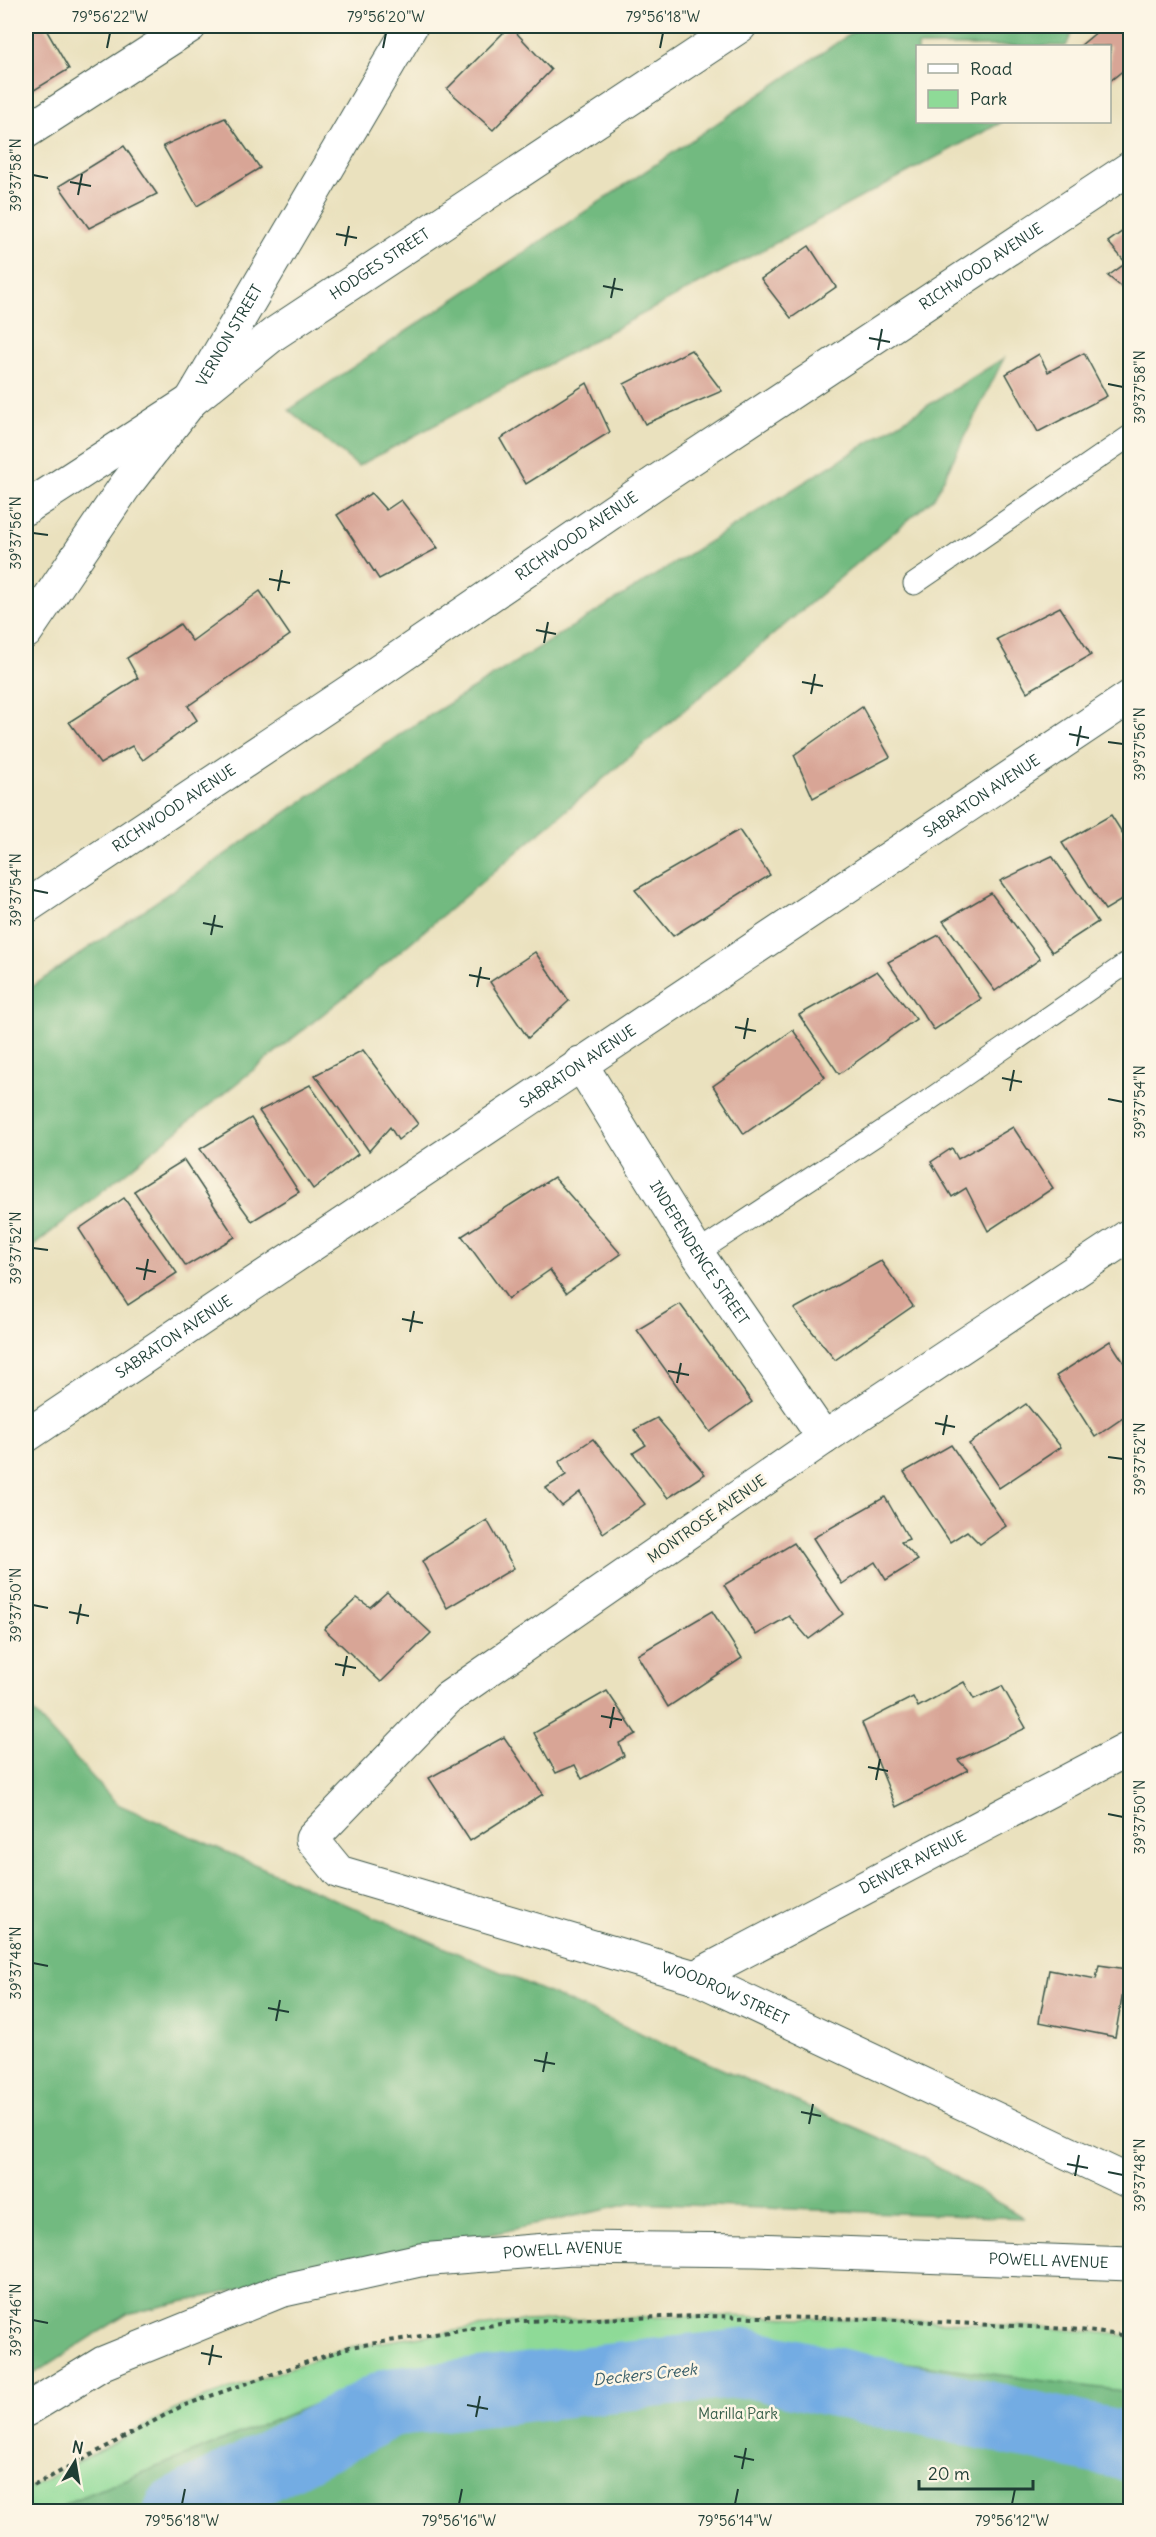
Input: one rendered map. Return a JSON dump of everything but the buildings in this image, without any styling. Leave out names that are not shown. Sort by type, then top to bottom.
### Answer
[{"type":"street","points":[[26,132],[190,26]]},
{"type":"street","name":"VERNON STREET","points":[[26,632],[125,486],[191,401],[411,26]]},
{"type":"street","name":"HODGES STREET","points":[[26,507],[191,401],[274,334],[740,26]]},
{"type":"street","name":"RICHWOOD AVENUE","points":[[26,907],[350,692],[656,482],[1131,168]]},
{"type":"street","name":"SABRATON AVENUE","points":[[26,1436],[1131,696]]},
{"type":"street","name":"INDEPENDENCE STREET","points":[[580,1063],[697,1252],[824,1438]]},
{"type":"street","name":"MONTROSE AVENUE","points":[[312,1839],[448,1698],[824,1438],[1131,1235]]},
{"type":"street","name":"DENVER AVENUE","points":[[695,1977],[1131,1748]]},
{"type":"street","name":"WOODROW STREET","points":[[312,1839],[339,1872],[695,1977],[1131,2182]]},
{"type":"street","name":"POWELL AVENUE","points":[[26,2410],[103,2363],[280,2291],[420,2260],[572,2248],[755,2250],[1131,2264]]},
{"type":"lane","points":[[914,584],[1131,436]]},
{"type":"lane","points":[[697,1252],[916,1109],[1131,961]]},
{"type":"path","points":[[26,2490],[182,2406],[350,2347],[520,2321],[701,2316],[865,2319],[1070,2329],[1131,2336]]},
{"type":"green space","points":[[862,26],[1075,26],[1066,45],[916,45],[916,123],[1000,123],[358,466],[289,410]]},
{"type":"green space","points":[[1004,358],[934,498],[378,970],[26,1252],[26,991],[408,729]]},
{"type":"green space","points":[[26,1704],[117,1804],[916,2154],[1024,2218],[634,2203],[127,2314],[26,2379]]},
{"type":"green space","name":"Marilla Park","points":[[701,2316],[970,2323],[1130,2336],[1130,2511],[26,2512],[26,2490],[182,2406],[350,2347],[520,2321]]},
{"type":"green space","name":"Marilla Park","points":[[777,2346],[1130,2392],[1130,2511],[534,2512],[440,2505],[425,2512],[57,2511],[67,2503],[372,2381]]},
{"type":"waterway","name":"Deckers Creek","points":[[178,2512],[392,2402],[747,2363],[1130,2447]]}]
